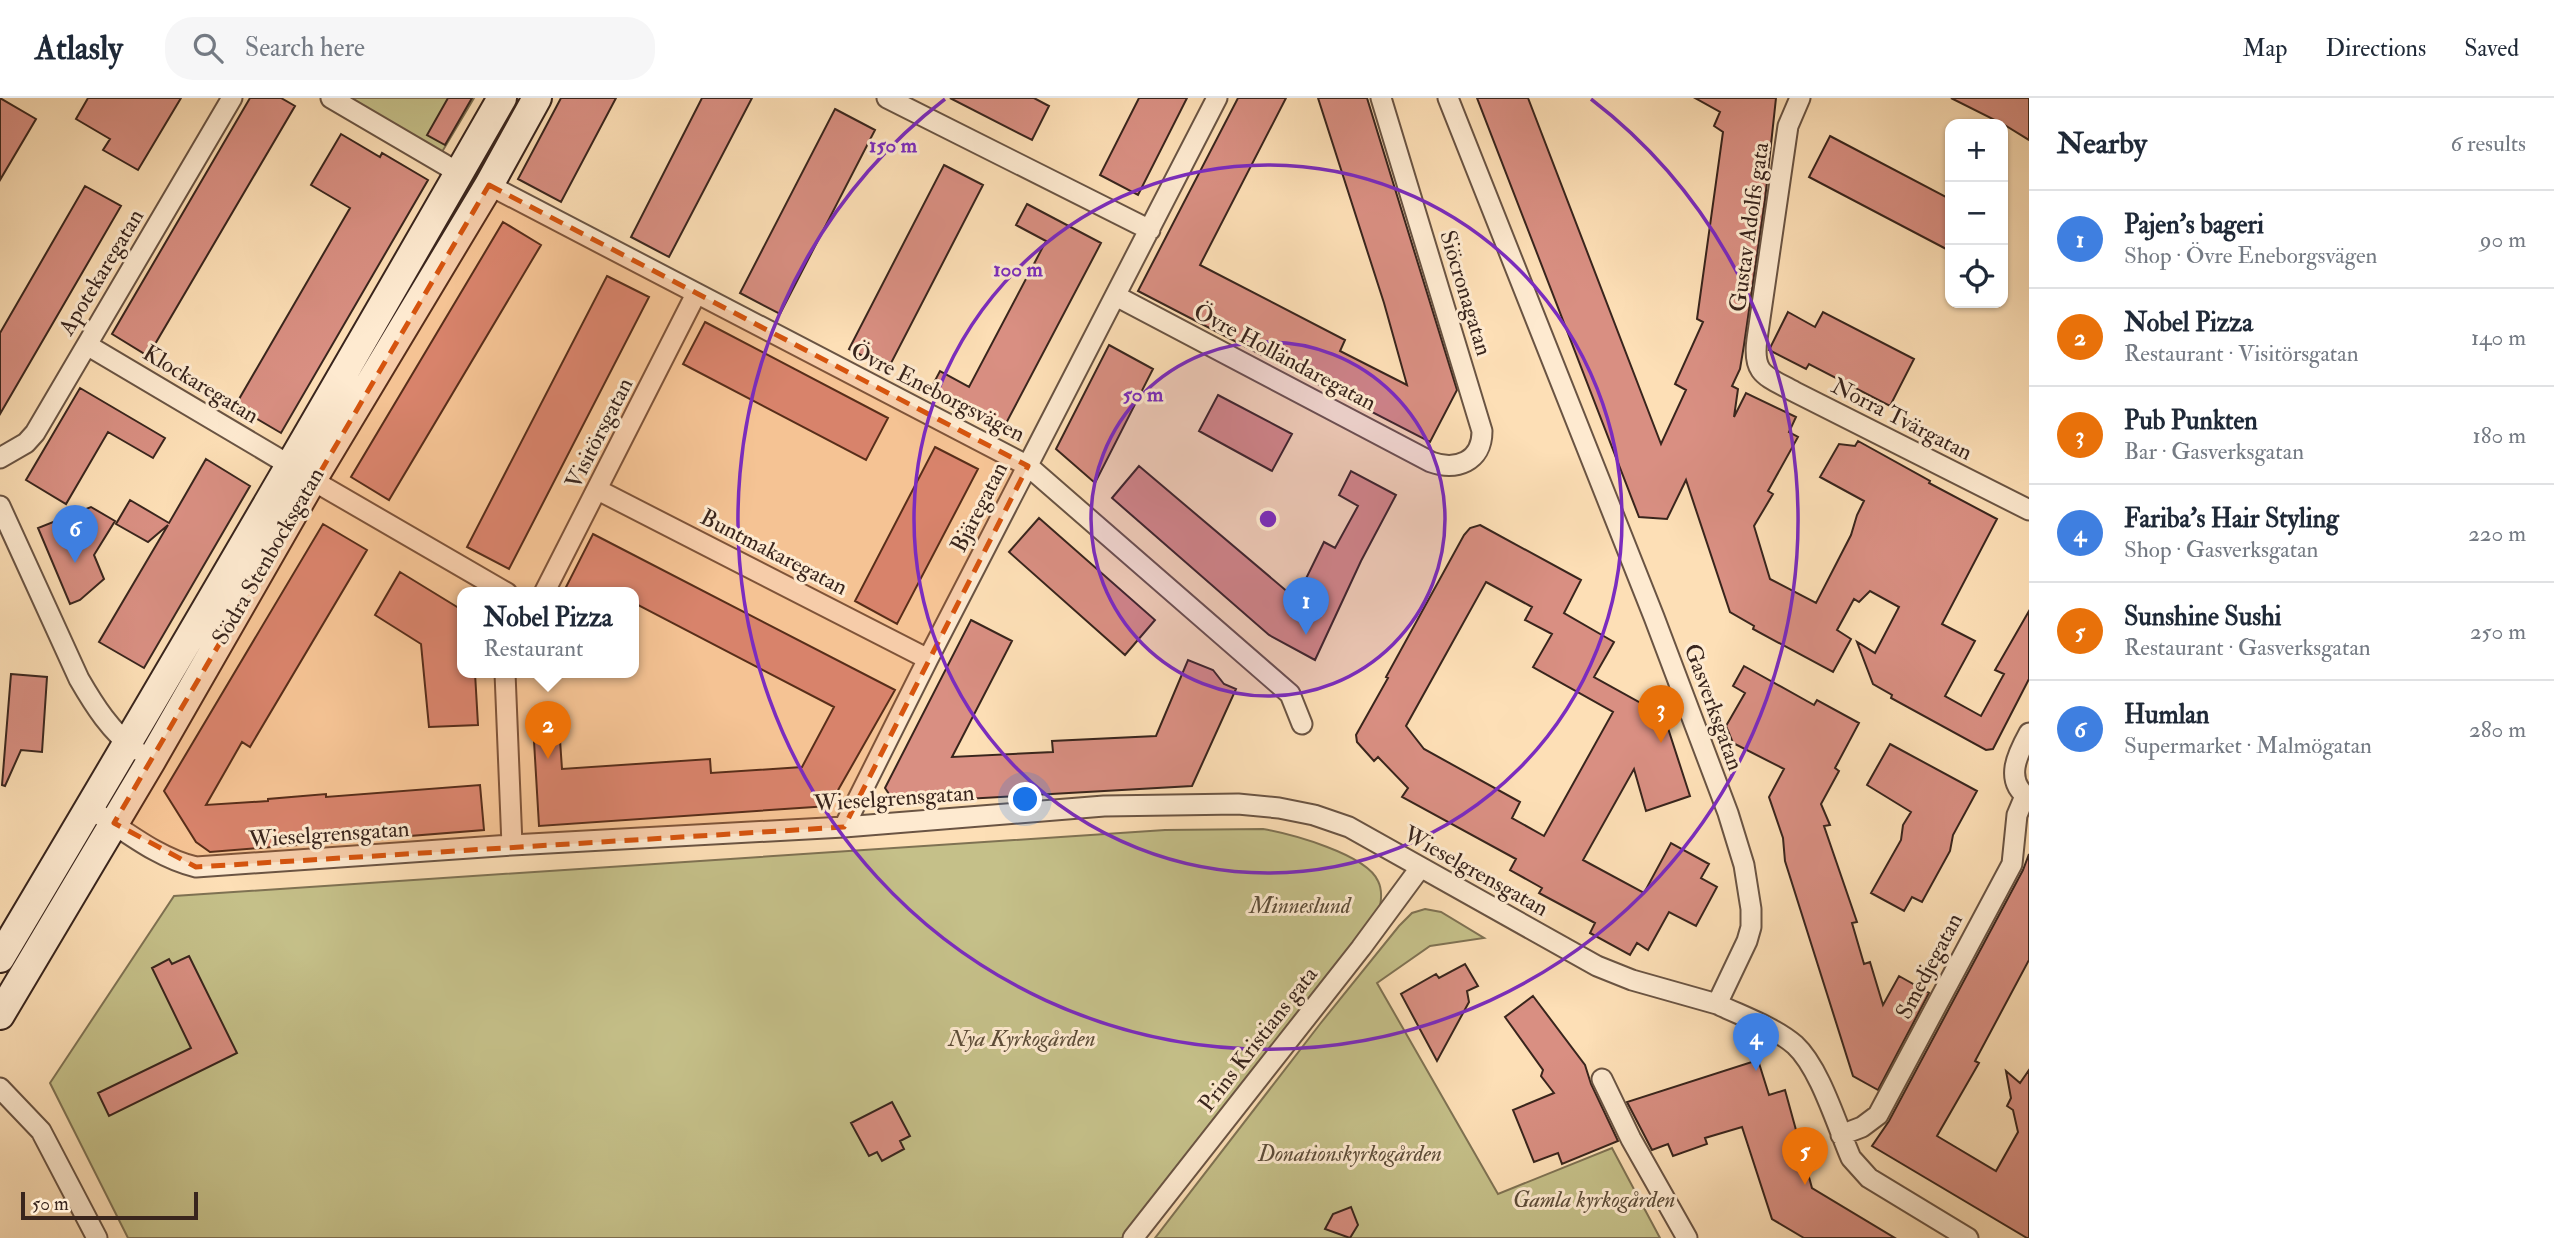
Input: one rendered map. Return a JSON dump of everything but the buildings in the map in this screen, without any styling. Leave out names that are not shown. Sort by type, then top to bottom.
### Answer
[{"type":"main road","name":"Södra Stenbocksgatan","points":[[0,1015],[151,761],[459,173],[502,98]]},
{"type":"main road","name":"Södra Stenbocksgatan","points":[[0,958],[127,743],[489,185],[537,98]]},
{"type":"street","name":"Apotekaregatan","points":[[0,458],[26,443],[35,433],[232,98]]},
{"type":"street","points":[[331,98],[459,173]]},
{"type":"street","points":[[887,98],[1150,230]]},
{"type":"street","name":"Bjäregatan","points":[[844,827],[1217,98]]},
{"type":"street","name":"Siöcronagatan","points":[[1381,98],[1482,431],[1480,446],[1467,461],[1451,467],[1431,461]]},
{"type":"street","name":"Gasverksgatan","points":[[1448,98],[1654,617],[1728,813],[1744,865],[1751,927],[1717,1004]]},
{"type":"street","name":"Gustav Adolfs gata","points":[[1757,365],[1757,339],[1788,126],[1800,98]]},
{"type":"street","name":"Övre Eneborgsvägen","points":[[489,185],[1028,466],[1290,694],[1303,724]]},
{"type":"street","name":"Visitörsgatan","points":[[547,587],[696,294]]},
{"type":"street","name":"Övre Holländaregatan","points":[[1116,296],[1431,461]]},
{"type":"street","name":"Klockaregatan","points":[[87,345],[497,587]]},
{"type":"street","name":"Norra Tvärgatan","points":[[1757,365],[1767,376],[1795,392],[2029,510]]},
{"type":"street","name":"Buntmakaregatan","points":[[598,490],[928,659]]},
{"type":"street","points":[[0,506],[94,706],[127,743],[151,761]]},
{"type":"street","points":[[505,678],[512,845]]},
{"type":"street","points":[[2027,797],[2017,782],[2014,760],[2029,733]]},
{"type":"street","name":"Smedjegatan","points":[[1841,1135],[1862,1127],[1878,1115],[2012,864],[2017,815],[2027,797]]},
{"type":"street","name":"Wieselgrensgatan","points":[[89,808],[145,845],[196,867],[512,845],[844,827],[1104,806],[1238,804],[1302,813],[1349,827],[1597,966],[1632,980],[1717,1004]]},
{"type":"street","name":"Prins Kristians gata","points":[[1133,1238],[1361,948],[1420,868]]},
{"type":"street","points":[[1717,1004],[1770,1030],[1801,1051],[1812,1065],[1851,1158],[1869,1178],[1968,1238]]},
{"type":"street","points":[[1602,1079],[1631,1139],[1687,1238]]},
{"type":"street","points":[[0,1088],[41,1131],[97,1238]]},
{"type":"highlighted area","points":[[489,185],[1028,466],[844,827],[196,867],[114,823]]},
{"type":"green space","points":[[349,98],[474,98],[442,152]]},
{"type":"green space","name":"Nya Kyrkogården","points":[[1263,829],[1326,847],[1359,862],[1371,871],[1380,885],[1378,914],[1123,1238],[128,1238],[50,1083],[174,896],[1165,830]]},
{"type":"green space","points":[[1425,909],[1441,912],[1484,938],[1430,946],[1377,983],[1498,1194],[1612,1148],[1660,1238],[1155,1238],[1399,926],[1412,913]]},
{"type":"place","name":"Humlan","points":[[75,563]]},
{"type":"place","name":"Pajen's bageri","points":[[1306,635]]},
{"type":"place","name":"Pub Punkten","points":[[1661,743]]},
{"type":"place","name":"Nobel Pizza","points":[[548,759]]},
{"type":"place","name":"Fariba's Hair Styling","points":[[1756,1071]]},
{"type":"place","name":"Sunshine Sushi","points":[[1805,1185]]},
{"type":"park label","name":"Minneslund","points":[[1300,905]]},
{"type":"park label","name":"Donationskyrkogården","points":[[1350,1153]]},
{"type":"park label","name":"Gamla kyrkogården","points":[[1594,1199]]}]
